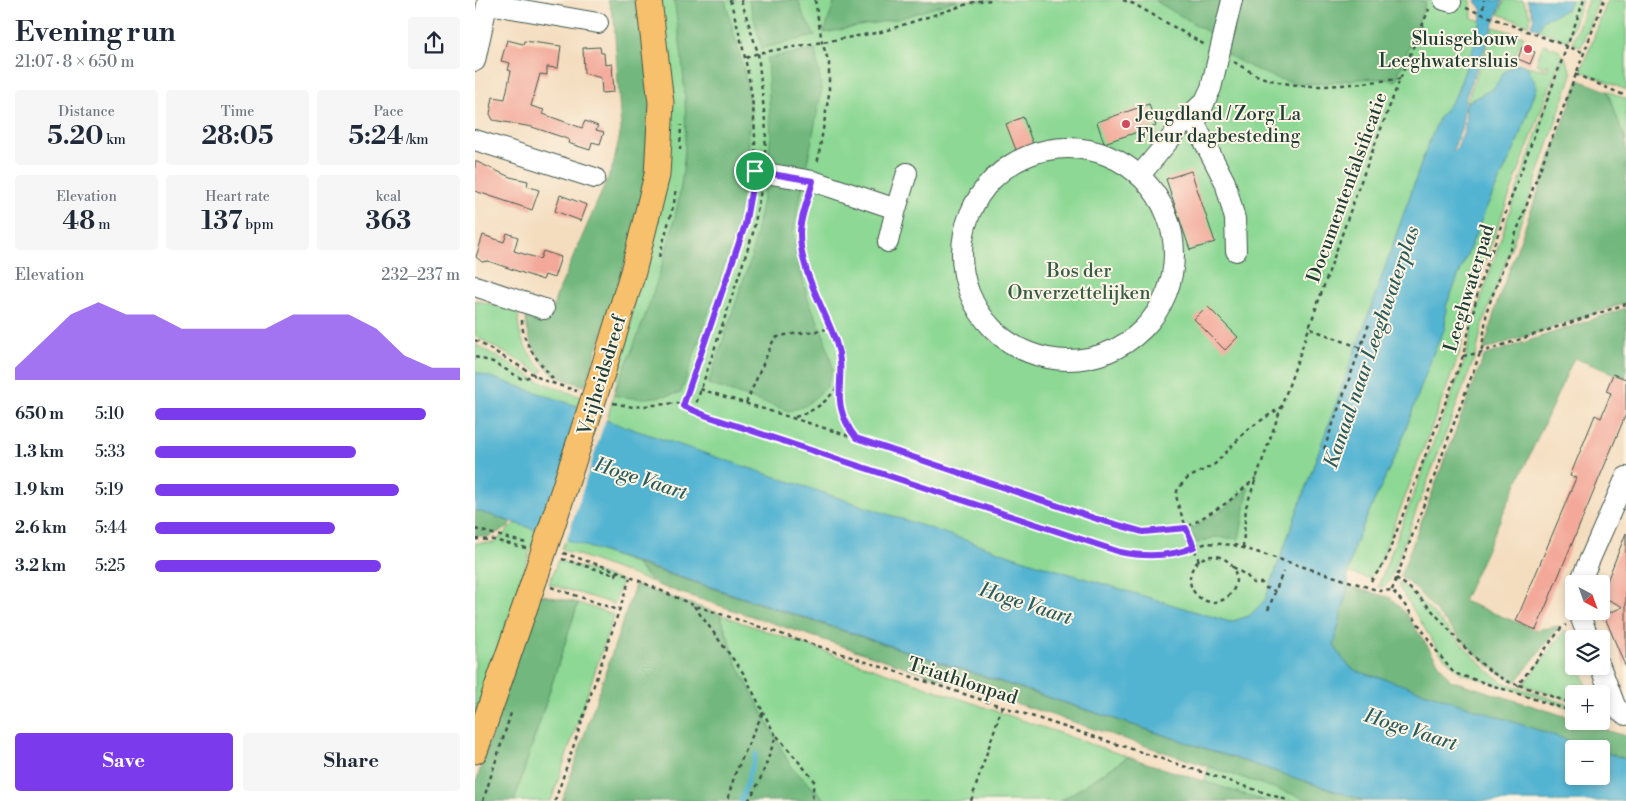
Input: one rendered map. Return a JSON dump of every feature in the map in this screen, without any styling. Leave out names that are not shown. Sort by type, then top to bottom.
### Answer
[{"type":"main road","name":"Vrijheidsdreef","points":[[475,751],[535,578],[603,370],[633,272],[657,175],[661,103],[649,6]]},
{"type":"street","points":[[1232,0],[1211,88],[1195,124],[1225,182],[1235,219],[1236,251]]},
{"type":"street","points":[[475,61],[488,2],[598,23]]},
{"type":"street","points":[[1140,175],[1190,114],[1205,101]]},
{"type":"street","points":[[475,140],[595,178]]},
{"type":"street","points":[[1075,147],[1110,156],[1140,175],[1161,202],[1173,234],[1173,268],[1166,293],[1163,301],[1143,329],[1115,349],[1082,359],[1047,358],[1015,346],[987,324],[969,294],[961,258],[966,223],[981,191],[994,178],[1007,166],[1039,151],[1075,147]]},
{"type":"street","points":[[759,172],[813,181],[896,209]]},
{"type":"street","points":[[888,242],[907,173]]},
{"type":"street","points":[[475,286],[535,306]]},
{"type":"street","points":[[1583,575],[1626,476]]},
{"type":"street","points":[[1603,675],[1616,708],[1626,715]]},
{"type":"path","points":[[730,0],[746,58],[753,99],[759,172],[745,225],[683,406],[1120,552],[1150,556],[1185,551],[1216,542],[1276,556],[1380,591],[1392,590]]},
{"type":"path","points":[[694,410],[753,233],[759,172],[766,131],[758,53],[741,0]]},
{"type":"path","points":[[815,0],[822,42],[829,63],[829,94],[822,144],[800,233],[807,270],[836,343],[840,364],[839,410],[847,427],[856,438]]},
{"type":"path","points":[[746,58],[758,53],[881,32],[977,1],[993,0]]},
{"type":"path","points":[[1123,0],[1134,4],[1263,78],[1302,87],[1341,86],[1400,79]]},
{"type":"path","points":[[1483,9],[1484,0]]},
{"type":"path","name":"Leeghwaterpad","points":[[1371,581],[1385,562],[1463,356],[1477,292],[1584,0]]},
{"type":"path","points":[[1392,590],[1479,354],[1487,310],[1604,0]]},
{"type":"path","points":[[1442,3],[1585,53]]},
{"type":"path","name":"Documentenfalsificatie","points":[[1243,547],[1246,507],[1284,405],[1359,189],[1400,79],[1442,3]]},
{"type":"path","points":[[1575,74],[1626,96]]},
{"type":"path","points":[[1463,356],[1479,354],[1626,304]]},
{"type":"path","points":[[535,306],[522,323],[525,339],[536,359],[556,383]]},
{"type":"path","points":[[1324,449],[1370,321]]},
{"type":"path","points":[[746,403],[774,339],[785,334],[799,335],[830,328]]},
{"type":"path","points":[[1311,329],[1361,348]]},
{"type":"path","points":[[475,357],[493,362],[522,379],[535,375]]},
{"type":"path","points":[[793,418],[810,413],[828,400],[839,385]]},
{"type":"path","points":[[700,389],[1143,532],[1186,528],[1228,502],[1256,478]]},
{"type":"path","points":[[1199,561],[1176,495],[1181,484],[1215,464],[1247,430],[1284,405]]},
{"type":"path","points":[[1232,566],[1235,580],[1234,588],[1223,599],[1209,601],[1202,599],[1192,588],[1191,573],[1199,561],[1216,556],[1232,566],[1247,576],[1253,583],[1262,583],[1266,588],[1275,591]]},
{"type":"path","points":[[1268,610],[1283,572]]},
{"type":"path","name":"Triathlonpad","points":[[619,610],[630,578],[693,605],[1290,801]]},
{"type":"path","points":[[1396,578],[1417,595],[1465,646],[1497,676],[1504,681],[1565,701]]},
{"type":"path","points":[[555,801],[619,610],[560,590]]},
{"type":"path","points":[[1392,590],[1411,610],[1441,658],[1454,673],[1565,709]]},
{"type":"path","points":[[693,605],[744,674],[776,736],[814,780],[812,801]]},
{"type":"path","points":[[1519,685],[1569,620]]},
{"type":"path","points":[[971,801],[1001,707]]},
{"type":"path","points":[[727,801],[735,774],[763,712]]},
{"type":"path","points":[[748,801],[763,776],[765,762],[776,736]]},
{"type":"green space","points":[[608,0],[635,0],[654,80],[651,183],[585,386],[559,377],[545,366],[531,340],[526,322],[526,314],[551,316],[556,297],[613,166],[621,130],[614,19]]},
{"type":"green space","name":"Bos der Onverzettelijken","points":[[656,0],[1471,0],[1472,18],[1481,21],[1479,32],[1456,95],[1441,118],[1427,147],[1265,600],[1249,616],[1230,622],[1040,565],[607,421],[631,325]]},
{"type":"green space","points":[[674,0],[725,0],[744,71],[751,110],[746,185],[738,226],[681,393],[647,398],[622,397],[613,395],[645,317],[664,260],[678,204],[682,178],[685,111],[680,44]]},
{"type":"green space","points":[[749,0],[798,0],[815,36],[762,48]]},
{"type":"green space","points":[[835,0],[957,0],[901,18],[824,33]]},
{"type":"green space","points":[[1154,0],[1221,0],[1213,35]]},
{"type":"green space","points":[[1240,0],[1418,0],[1426,2],[1396,81],[1371,78],[1309,84],[1277,78],[1224,53]]},
{"type":"green space","points":[[1505,0],[1523,0],[1531,17],[1528,25],[1499,14]]},
{"type":"green space","points":[[1571,0],[1582,0],[1568,41],[1539,30],[1542,21],[1567,9]]},
{"type":"green space","points":[[1588,0],[1599,0],[1581,47],[1572,43]]},
{"type":"green space","points":[[1608,0],[1626,0],[1626,90],[1581,71]]},
{"type":"green space","points":[[1494,27],[1524,36],[1513,59],[1517,65],[1504,72],[1494,88],[1466,103]]},
{"type":"green space","points":[[1543,44],[1558,49],[1562,55],[1471,298],[1459,355],[1379,565],[1369,578],[1348,573],[1355,543],[1400,445],[1433,352],[1445,328],[1446,306],[1487,206],[1515,148],[1537,88],[1527,66],[1547,70],[1549,65],[1546,64],[1545,68],[1536,64]]},
{"type":"green space","points":[[815,50],[822,89],[793,234],[807,297],[824,336],[833,369],[827,387],[805,406],[789,411],[708,384],[751,258],[762,204],[771,136],[767,58]]},
{"type":"green space","points":[[1564,55],[1572,74],[1534,186],[1483,323],[1476,354],[1389,582],[1385,586],[1378,587],[1466,357],[1473,323]]},
{"type":"green space","points":[[1579,80],[1607,91],[1626,141],[1626,303],[1484,350],[1496,306]]},
{"type":"green space","points":[[1607,91],[1626,99],[1626,141],[1623,134]]},
{"type":"green space","points":[[475,300],[519,312],[518,320],[521,336],[528,351],[543,370],[541,373],[475,336]]},
{"type":"green space","points":[[1626,308],[1626,378],[1574,358],[1463,601],[1536,630],[1559,626],[1516,682],[1489,666],[1461,639],[1412,585],[1400,577],[1484,356]]},
{"type":"green space","points":[[475,344],[539,381],[581,397],[577,406],[475,372]]},
{"type":"green space","points":[[1249,487],[1239,539],[1215,537],[1197,543],[1190,530],[1228,506]]},
{"type":"green space","points":[[475,510],[510,522],[509,527],[488,537],[475,535]]},
{"type":"green space","points":[[515,523],[537,530],[475,720],[475,543],[494,543]]},
{"type":"green space","points":[[566,539],[634,563],[652,582],[562,549]]},
{"type":"green space","points":[[558,560],[622,581],[614,604],[549,584]]},
{"type":"green space","points":[[634,563],[1366,801],[1313,801],[657,585]]},
{"type":"green space","points":[[1399,582],[1421,601],[1486,669],[1502,682],[1565,703],[1565,706],[1461,673],[1440,653],[1399,587]]},
{"type":"green space","points":[[635,585],[720,614],[738,666],[791,767],[827,801],[562,801]]},
{"type":"green space","points":[[1348,586],[1391,598],[1406,614],[1450,680],[1565,716],[1565,730],[1605,730],[1626,736],[1626,759],[1610,754],[1610,740],[1567,740],[1360,672],[1349,666],[1334,645]]},
{"type":"green space","points":[[538,594],[578,603],[514,801],[475,801],[475,785]]},
{"type":"green space","points":[[578,603],[614,615],[551,801],[514,801]]},
{"type":"green space","points":[[720,614],[1128,757],[1061,801],[827,801],[791,767],[738,666]]},
{"type":"green space","points":[[1565,630],[1565,675],[1582,675],[1586,685],[1565,685],[1565,699],[1523,685]]},
{"type":"green space","points":[[1128,757],[1265,801],[1061,801]]},
{"type":"green space","points":[[1211,760],[1340,801],[1198,801]]},
{"type":"water","points":[[1475,0],[1503,0],[1465,99],[1462,126],[1453,150],[1456,150],[1465,128],[1466,103],[1494,88],[1504,72],[1519,63],[1527,66],[1537,87],[1515,148],[1487,206],[1446,306],[1445,328],[1433,354],[1400,445],[1355,543],[1348,573],[1348,586],[1334,645],[1349,666],[1360,672],[1567,740],[1565,740],[1565,785],[1610,785],[1610,754],[1626,759],[1626,801],[1366,801],[475,510],[475,372],[580,407],[596,417],[1040,565],[1230,622],[1249,616],[1265,600],[1427,147],[1439,118],[1456,95],[1479,32],[1482,9]]},
{"type":"water","points":[[1527,0],[1571,0],[1567,9],[1542,21],[1539,30],[1531,26],[1534,18]]},
{"type":"pier","points":[[597,415],[606,418],[566,542],[539,534]]},
{"type":"building","points":[[507,40],[523,44],[524,41],[561,46],[558,68],[547,67],[547,75],[540,74],[531,106],[544,110],[543,114],[582,128],[585,121],[598,126],[596,130],[604,132],[600,144],[592,142],[590,150],[568,143],[569,140],[562,137],[532,127],[493,120],[490,114],[493,97],[505,99],[511,71],[508,70],[510,63],[501,61]]},
{"type":"building","points":[[600,47],[601,53],[604,53],[605,65],[612,64],[614,92],[602,93],[601,78],[584,73],[583,48]]},
{"type":"building","points":[[1522,47],[1535,52],[1530,64],[1518,59]]},
{"type":"building","name":"Jeugdland / Zorg La Fleur dagbesteding","points":[[1149,104],[1156,126],[1104,143],[1097,122]]},
{"type":"building","points":[[1023,117],[1033,144],[1016,150],[1006,124]]},
{"type":"building","points":[[475,161],[510,177],[528,181],[527,186],[539,190],[532,210],[475,191]]},
{"type":"building","points":[[1191,171],[1215,242],[1190,250],[1166,179]]},
{"type":"building","points":[[560,195],[587,205],[581,221],[555,211]]},
{"type":"building","points":[[507,233],[518,237],[514,251],[540,259],[543,251],[561,257],[554,278],[545,275],[543,280],[488,261],[482,262],[476,257],[483,235],[504,242]]},
{"type":"building","points":[[1207,306],[1238,337],[1225,350],[1194,319]]},
{"type":"building","points":[[1613,374],[1626,379],[1626,414],[1536,630],[1516,621],[1576,478],[1570,476],[1595,415],[1601,418],[1611,393],[1606,391]]},
{"type":"building","points":[[1626,533],[1626,668],[1606,620],[1610,620],[1610,612],[1623,607],[1610,600],[1609,575]]},
{"type":"waterway","points":[[741,801],[756,754]]},
{"type":"place","name":"Sluisgebouw Leeghwatersluis","points":[[1528,49]]},
{"type":"place","name":"Jeugdland / Zorg La Fleur dagbesteding","points":[[1126,124]]},
{"type":"route","points":[[755,171],[813,181],[800,233],[807,270],[836,343],[840,364],[839,410],[847,427],[856,438],[1097,519],[1143,532],[1186,528],[1194,547],[1185,551],[1150,556],[1120,552],[707,416],[683,406],[745,225],[755,171]]},
{"type":"water label","name":"Kanaal naar Leeghwaterplas","points":[[1371,347]]},
{"type":"water label","name":"Hoge Vaart","points":[[641,478]]},
{"type":"water label","name":"Hoge Vaart","points":[[1026,603]]},
{"type":"water label","name":"Hoge Vaart","points":[[1411,729]]}]
